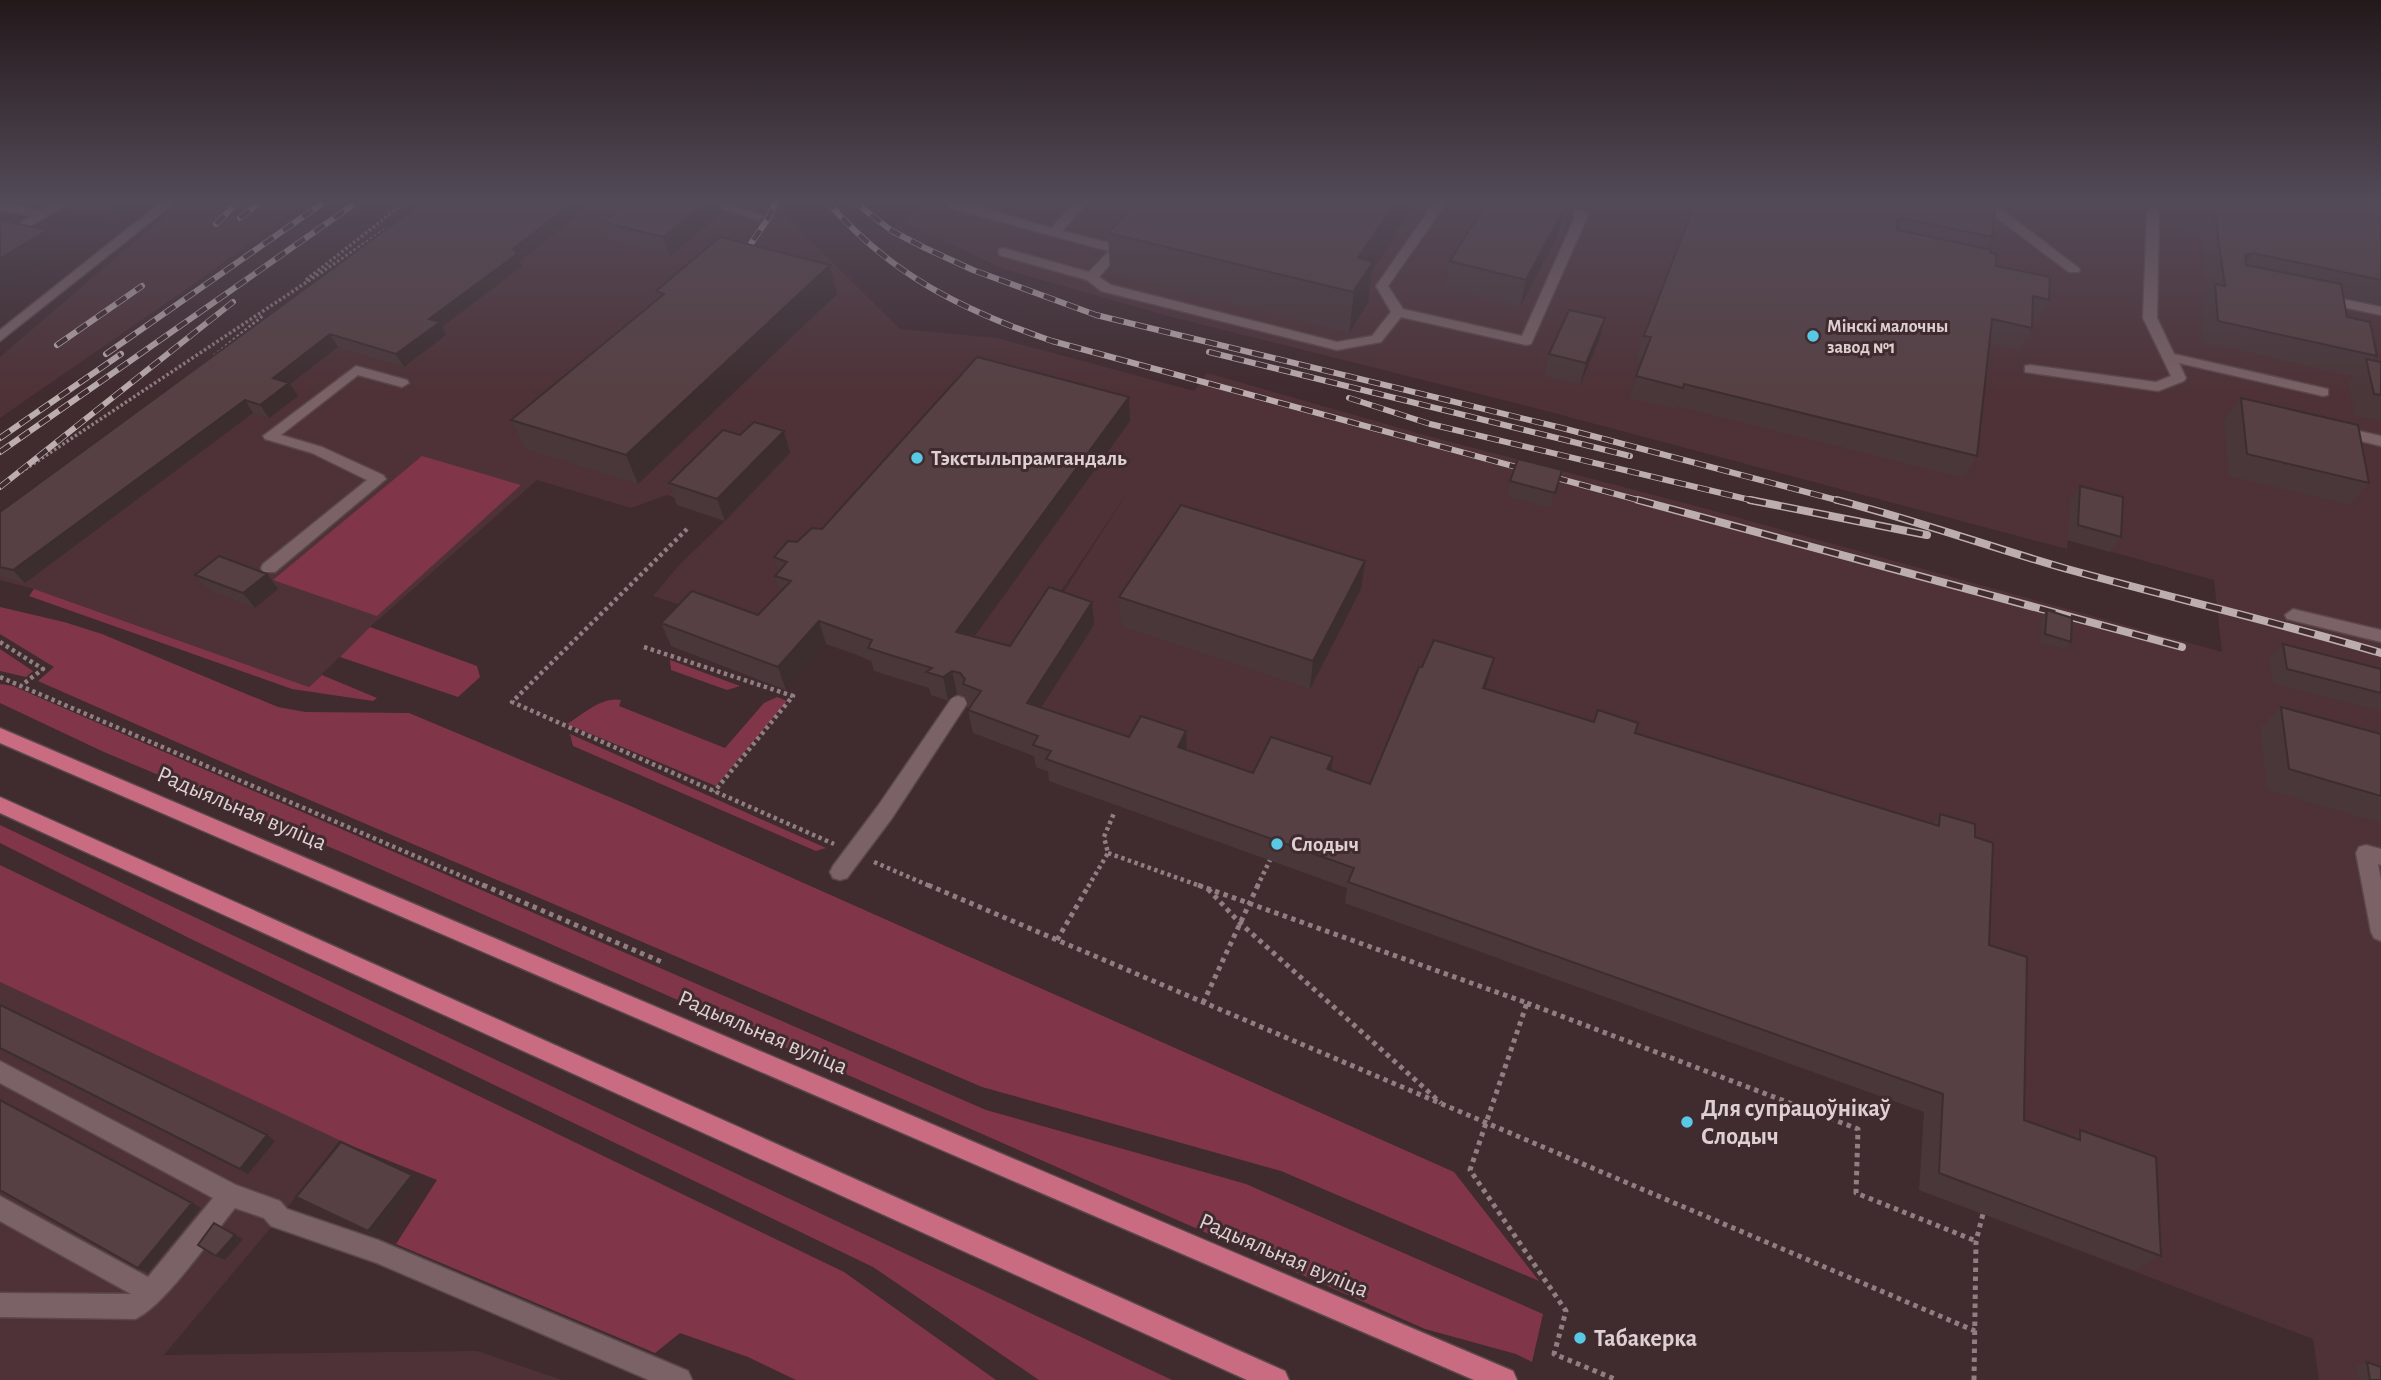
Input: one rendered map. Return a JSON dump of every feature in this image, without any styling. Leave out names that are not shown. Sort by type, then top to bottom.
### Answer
[{"type":"main road","name":"Радыяльная вуліца","points":[[0,734],[1486,1378]]},
{"type":"main road","points":[[0,805],[1276,1380]]},
{"type":"street","points":[[0,337],[91,264]]},
{"type":"street","points":[[1049,264],[1092,276],[1106,288],[1337,346],[1376,339],[1398,312]]},
{"type":"street","points":[[1092,276],[1103,264]]},
{"type":"street","points":[[1397,264],[1382,286],[1398,312],[1526,341],[1560,264]]},
{"type":"street","points":[[2068,264],[2074,269]]},
{"type":"street","points":[[2030,369],[2158,387],[2179,378],[2150,318],[2152,264]]},
{"type":"street","points":[[2302,295],[2381,312]]},
{"type":"street","points":[[2169,357],[2323,392]]},
{"type":"street","points":[[269,568],[378,479],[317,450],[270,436],[356,370],[402,383]]},
{"type":"street","points":[[2320,427],[2381,441]]},
{"type":"street","points":[[2293,615],[2381,636]]},
{"type":"street","points":[[840,872],[886,813],[958,703]]},
{"type":"street","points":[[2381,857],[2366,853],[2381,932]]},
{"type":"street","points":[[0,1071],[231,1195],[272,1209],[279,1218],[378,1252],[679,1380]]},
{"type":"street","points":[[0,1305],[135,1307],[151,1292],[231,1195]]},
{"type":"street","points":[[0,1208],[151,1292]]},
{"type":"path","points":[[210,358],[327,264]]},
{"type":"path","points":[[0,486],[334,264]]},
{"type":"path","points":[[687,529],[512,702],[853,853],[1975,1331]]},
{"type":"path","points":[[0,642],[43,669],[22,685]]},
{"type":"path","points":[[644,647],[793,696],[714,792]]},
{"type":"path","points":[[0,677],[664,963]]},
{"type":"path","points":[[1057,940],[1108,853],[1104,837],[1114,813]]},
{"type":"path","points":[[1108,853],[1527,1003],[1858,1129],[1856,1193],[1976,1241]]},
{"type":"path","points":[[1203,1003],[1270,860]]},
{"type":"path","points":[[1206,888],[1240,923],[1444,1106]]},
{"type":"path","points":[[1527,1003],[1469,1170],[1566,1311],[1554,1354],[1617,1380]]},
{"type":"path","points":[[1974,1380],[1976,1241],[1983,1214]]},
{"type":"shaded area","points":[[108,264],[221,264],[0,418],[0,357]]},
{"type":"shaded area","points":[[358,264],[835,264],[900,329],[997,338],[1194,391],[1207,373],[1428,436],[1696,506],[2222,652],[2214,580],[2068,540],[2067,549],[1531,407],[1168,316],[994,264],[2381,264],[2381,1380],[2319,1380],[2313,1339],[1919,1190],[1938,1117],[1345,903],[1350,889],[1049,781],[1054,773],[1036,767],[1041,758],[1016,749],[1052,610],[1131,487],[980,712],[931,695],[937,691],[857,655],[847,619],[786,690],[671,646],[684,606],[653,596],[680,564],[725,521],[678,505],[682,500],[667,495],[631,508],[537,480],[370,627],[309,687],[34,589],[0,580],[0,528]]},
{"type":"shaded area","points":[[422,456],[521,485],[377,616],[273,580]]},
{"type":"shaded area","points":[[34,589],[309,687],[322,675],[377,698],[373,701],[292,689],[29,596]]},
{"type":"shaded area","points":[[0,607],[102,634],[278,707],[305,712],[409,713],[626,804],[1454,1172],[1539,1281],[1281,1171],[982,1087],[256,777],[38,681],[54,667],[0,634]]},
{"type":"shaded area","points":[[370,627],[477,666],[480,677],[458,697],[340,657]]},
{"type":"shaded area","points":[[0,649],[33,671],[26,677],[0,671]]},
{"type":"shaded area","points":[[670,660],[740,686],[727,690],[671,670]]},
{"type":"shaded area","points":[[0,684],[13,686],[986,1110],[1246,1184],[1543,1314],[1532,1362],[1516,1354],[1425,1329],[346,854],[104,752],[0,703]]},
{"type":"shaded area","points":[[777,697],[787,701],[716,786],[567,724],[600,703],[621,700],[619,706],[725,748],[764,703]]},
{"type":"shaded area","points":[[570,734],[826,848],[816,851],[573,746]]},
{"type":"shaded area","points":[[0,825],[1172,1380],[1039,1380],[873,1267],[191,939],[0,843]]},
{"type":"shaded area","points":[[0,865],[844,1272],[996,1380],[796,1380],[748,1357],[680,1333],[655,1353],[396,1244],[437,1180],[352,1146],[0,982]]},
{"type":"shaded area","points":[[0,982],[340,1140],[279,1218],[164,1355],[477,1351],[562,1380],[0,1380]]},
{"type":"building","points":[[338,264],[503,264],[429,319],[440,322],[396,354],[330,334],[273,378],[289,383],[260,405],[245,400],[13,570],[0,567],[0,512]]},
{"type":"building","points":[[688,264],[830,265],[626,455],[511,420],[664,294],[656,291]]},
{"type":"building","points":[[1238,264],[1371,264],[1353,292]]},
{"type":"building","points":[[1464,264],[1534,264],[1526,280]]},
{"type":"building","name":"Мінскі малочны завод №1","points":[[1671,264],[1996,264],[2050,277],[2049,300],[2033,296],[2032,328],[1992,319],[1977,456],[1684,384],[1683,388],[1636,376],[1651,337],[1644,336]]},
{"type":"building","points":[[2222,264],[2246,264],[2341,284],[2347,317],[2370,322],[2377,356],[2218,321],[2215,284],[2225,286]]},
{"type":"building","points":[[2306,264],[2381,264],[2381,280]]},
{"type":"building","points":[[1569,310],[1605,318],[1586,363],[1549,354]]},
{"type":"building","points":[[977,357],[1129,397],[956,632],[1010,646],[1049,587],[1092,602],[1027,703],[1129,737],[1141,716],[1186,731],[1178,747],[1253,773],[1271,737],[1333,757],[1327,769],[1370,784],[1419,667],[1422,667],[1434,640],[1494,658],[1483,688],[1594,722],[1598,710],[1638,723],[1635,733],[1939,826],[1940,814],[1975,824],[1975,837],[1993,843],[1989,945],[2027,957],[2024,1120],[2080,1140],[2080,1130],[2156,1157],[2161,1256],[1939,1173],[1943,1094],[1348,882],[1354,868],[1046,759],[1051,751],[1033,745],[1038,736],[968,710],[981,691],[963,684],[965,679],[960,673],[952,671],[943,677],[926,672],[932,668],[868,648],[872,640],[819,621],[778,667],[661,623],[692,591],[758,615],[791,581],[775,576],[787,562],[774,557],[788,541],[797,542],[812,528],[822,529]]},
{"type":"building","points":[[2366,359],[2381,362],[2381,395],[2374,394]]},
{"type":"building","points":[[2241,398],[2358,425],[2369,483],[2247,454]]},
{"type":"building","points":[[754,422],[784,431],[717,499],[669,483],[723,430],[740,435]]},
{"type":"building","points":[[1518,459],[1562,470],[1555,493],[1510,481]]},
{"type":"building","points":[[2080,486],[2123,497],[2121,537],[2078,525]]},
{"type":"building","points":[[1181,505],[1365,561],[1313,661],[1119,597]]},
{"type":"building","points":[[219,556],[267,574],[243,593],[195,575]]},
{"type":"building","points":[[2047,610],[2072,618],[2071,642],[2045,634]]},
{"type":"building","points":[[2283,644],[2381,669],[2381,693],[2287,669]]},
{"type":"building","points":[[2281,707],[2381,734],[2381,796],[2289,769]]},
{"type":"building","points":[[0,1005],[267,1135],[240,1169],[0,1048]]},
{"type":"building","points":[[0,1100],[192,1203],[138,1268],[0,1190]]},
{"type":"building","points":[[341,1142],[412,1175],[368,1231],[296,1197]]},
{"type":"building","points":[[214,1223],[235,1235],[216,1256],[198,1245]]},
{"type":"building","points":[[2367,1362],[2381,1367],[2381,1380],[2370,1380]]},
{"type":"railway","points":[[106,354],[235,264]]},
{"type":"railway","points":[[0,452],[268,264]]},
{"type":"railway","points":[[895,264],[958,302],[1052,341],[1645,502]]},
{"type":"railway","points":[[961,264],[1096,315],[1562,428],[1844,502]]},
{"type":"railway","points":[[57,345],[142,286]]},
{"type":"railway","points":[[0,487],[233,302]]},
{"type":"railway","points":[[1209,352],[1630,456]]},
{"type":"railway","points":[[0,438],[121,354]]},
{"type":"railway","points":[[1349,398],[1430,424],[1753,501]]},
{"type":"railway","points":[[1638,500],[2182,647]]},
{"type":"railway","points":[[1837,500],[2067,569],[2381,653]]},
{"type":"railway","points":[[1753,501],[1927,535]]},
{"type":"railway","points":[[1753,501],[1759,502]]},
{"type":"place","name":"Мінскі малочны завод №1","points":[[1813,336]]},
{"type":"place","name":"Тэкстыльпрамгандаль","points":[[917,458]]},
{"type":"place","name":"Слодыч","points":[[1277,844]]},
{"type":"place","name":"Для супрацоўнікаў Слодыч","points":[[1687,1122]]},
{"type":"place","name":"Табакерка","points":[[1580,1338]]}]
